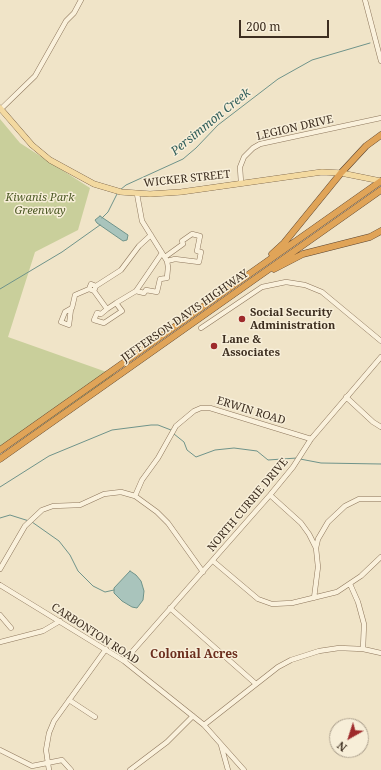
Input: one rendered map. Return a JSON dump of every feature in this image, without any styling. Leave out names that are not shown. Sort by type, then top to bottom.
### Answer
[{"type":"highway","points":[[250,273],[284,243],[341,173],[366,146],[381,135]]},
{"type":"highway","name":"JEFFERSON DAVIS HIGHWAY","points":[[0,450],[381,181]]},
{"type":"highway","name":"JEFFERSON DAVIS HIGHWAY","points":[[0,459],[380,191]]},
{"type":"highway","points":[[247,285],[303,254],[323,247],[370,237],[381,231]]},
{"type":"main road","name":"WICKER STREET","points":[[1,108],[32,145],[64,169],[94,184],[121,192],[137,194],[181,192],[322,172],[341,173],[381,181]]},
{"type":"street","points":[[1,108],[36,76],[62,27],[81,0]]},
{"type":"street","points":[[365,0],[381,61]]},
{"type":"street","name":"LEGION DRIVE","points":[[241,183],[240,167],[244,156],[260,144],[381,118]]},
{"type":"street","points":[[136,290],[144,293],[146,290],[158,292],[160,279],[167,278],[165,257],[142,220],[137,194]]},
{"type":"street","points":[[116,303],[122,311],[104,324],[94,320],[97,312],[101,314],[107,309],[116,303],[136,290],[165,257],[183,244],[182,241],[192,234],[200,236],[197,250],[201,252],[199,262],[165,257]]},
{"type":"street","points":[[71,309],[75,295],[93,289],[121,270],[139,246],[151,235]]},
{"type":"street","points":[[201,328],[262,287],[286,282],[305,285],[322,292],[381,341]]},
{"type":"street","points":[[93,289],[107,309]]},
{"type":"street","name":"NORTH CURRIE DRIVE","points":[[124,661],[270,495],[293,467],[311,439],[381,357]]},
{"type":"street","points":[[346,397],[373,422],[381,427]]},
{"type":"street","name":"ERWIN ROAD","points":[[135,496],[142,480],[158,458],[176,426],[200,408],[213,409],[311,439]]},
{"type":"street","points":[[0,569],[25,526],[42,510],[53,506],[80,505],[104,494],[121,492],[135,496],[168,522],[203,572]]},
{"type":"street","points":[[270,495],[301,523],[309,534],[316,548]]},
{"type":"street","points":[[314,598],[318,567],[316,548],[318,539],[328,522],[345,506],[359,499],[381,499]]},
{"type":"street","points":[[213,561],[258,599],[265,603],[292,603],[337,592],[350,584],[381,557]]},
{"type":"street","points":[[350,584],[358,602],[364,624],[363,649]]},
{"type":"street","name":"CARBONTON ROAD","points":[[0,585],[124,661],[204,725],[219,740],[244,770]]},
{"type":"street","points":[[170,608],[256,684]]},
{"type":"street","points":[[0,615],[11,628]]},
{"type":"street","points":[[0,642],[43,630],[60,622]]},
{"type":"street","points":[[204,725],[278,667],[304,655],[339,648],[363,649],[381,653]]},
{"type":"street","points":[[49,770],[46,750],[48,733],[54,721],[106,649]]},
{"type":"street","points":[[69,700],[95,717]]},
{"type":"street","points":[[130,770],[167,742],[193,716]]},
{"type":"street","points":[[219,740],[228,770]]},
{"type":"street","points":[[0,750],[32,766],[62,760],[71,770]]},
{"type":"green space","name":"Kiwanis Park Greenway","points":[[0,119],[20,143],[90,188],[78,230],[35,252],[8,337],[115,375],[0,454]]},
{"type":"water","points":[[100,216],[128,235],[127,240],[123,241],[97,223],[95,220]]},
{"type":"water","points":[[130,571],[141,581],[144,591],[143,600],[137,608],[132,607],[122,601],[114,593],[114,588]]},
{"type":"waterway","name":"Persimmon Creek","points":[[120,190],[126,185],[183,159],[218,125],[278,79],[312,60],[370,43]]},
{"type":"waterway","name":"Persimmon Creek","points":[[102,218],[108,212],[117,194]]},
{"type":"waterway","name":"Persimmon Creek","points":[[0,289],[62,252],[100,225]]},
{"type":"waterway","points":[[0,487],[49,456],[112,430],[151,425],[158,425],[171,430]]},
{"type":"waterway","points":[[174,434],[184,442],[187,450],[196,457],[215,450],[234,448],[257,451],[268,460],[297,458]]},
{"type":"waterway","points":[[300,459],[321,463],[381,464]]},
{"type":"waterway","points":[[0,518],[10,515],[29,521]]},
{"type":"waterway","points":[[32,522],[59,541],[70,555],[78,571],[93,586],[105,592],[114,590]]},
{"type":"place","name":"Social Security Administration","points":[[242,319]]},
{"type":"place","name":"Lane & Associates","points":[[214,346]]},
{"type":"district","name":"Colonial Acres","points":[[194,655]]}]
